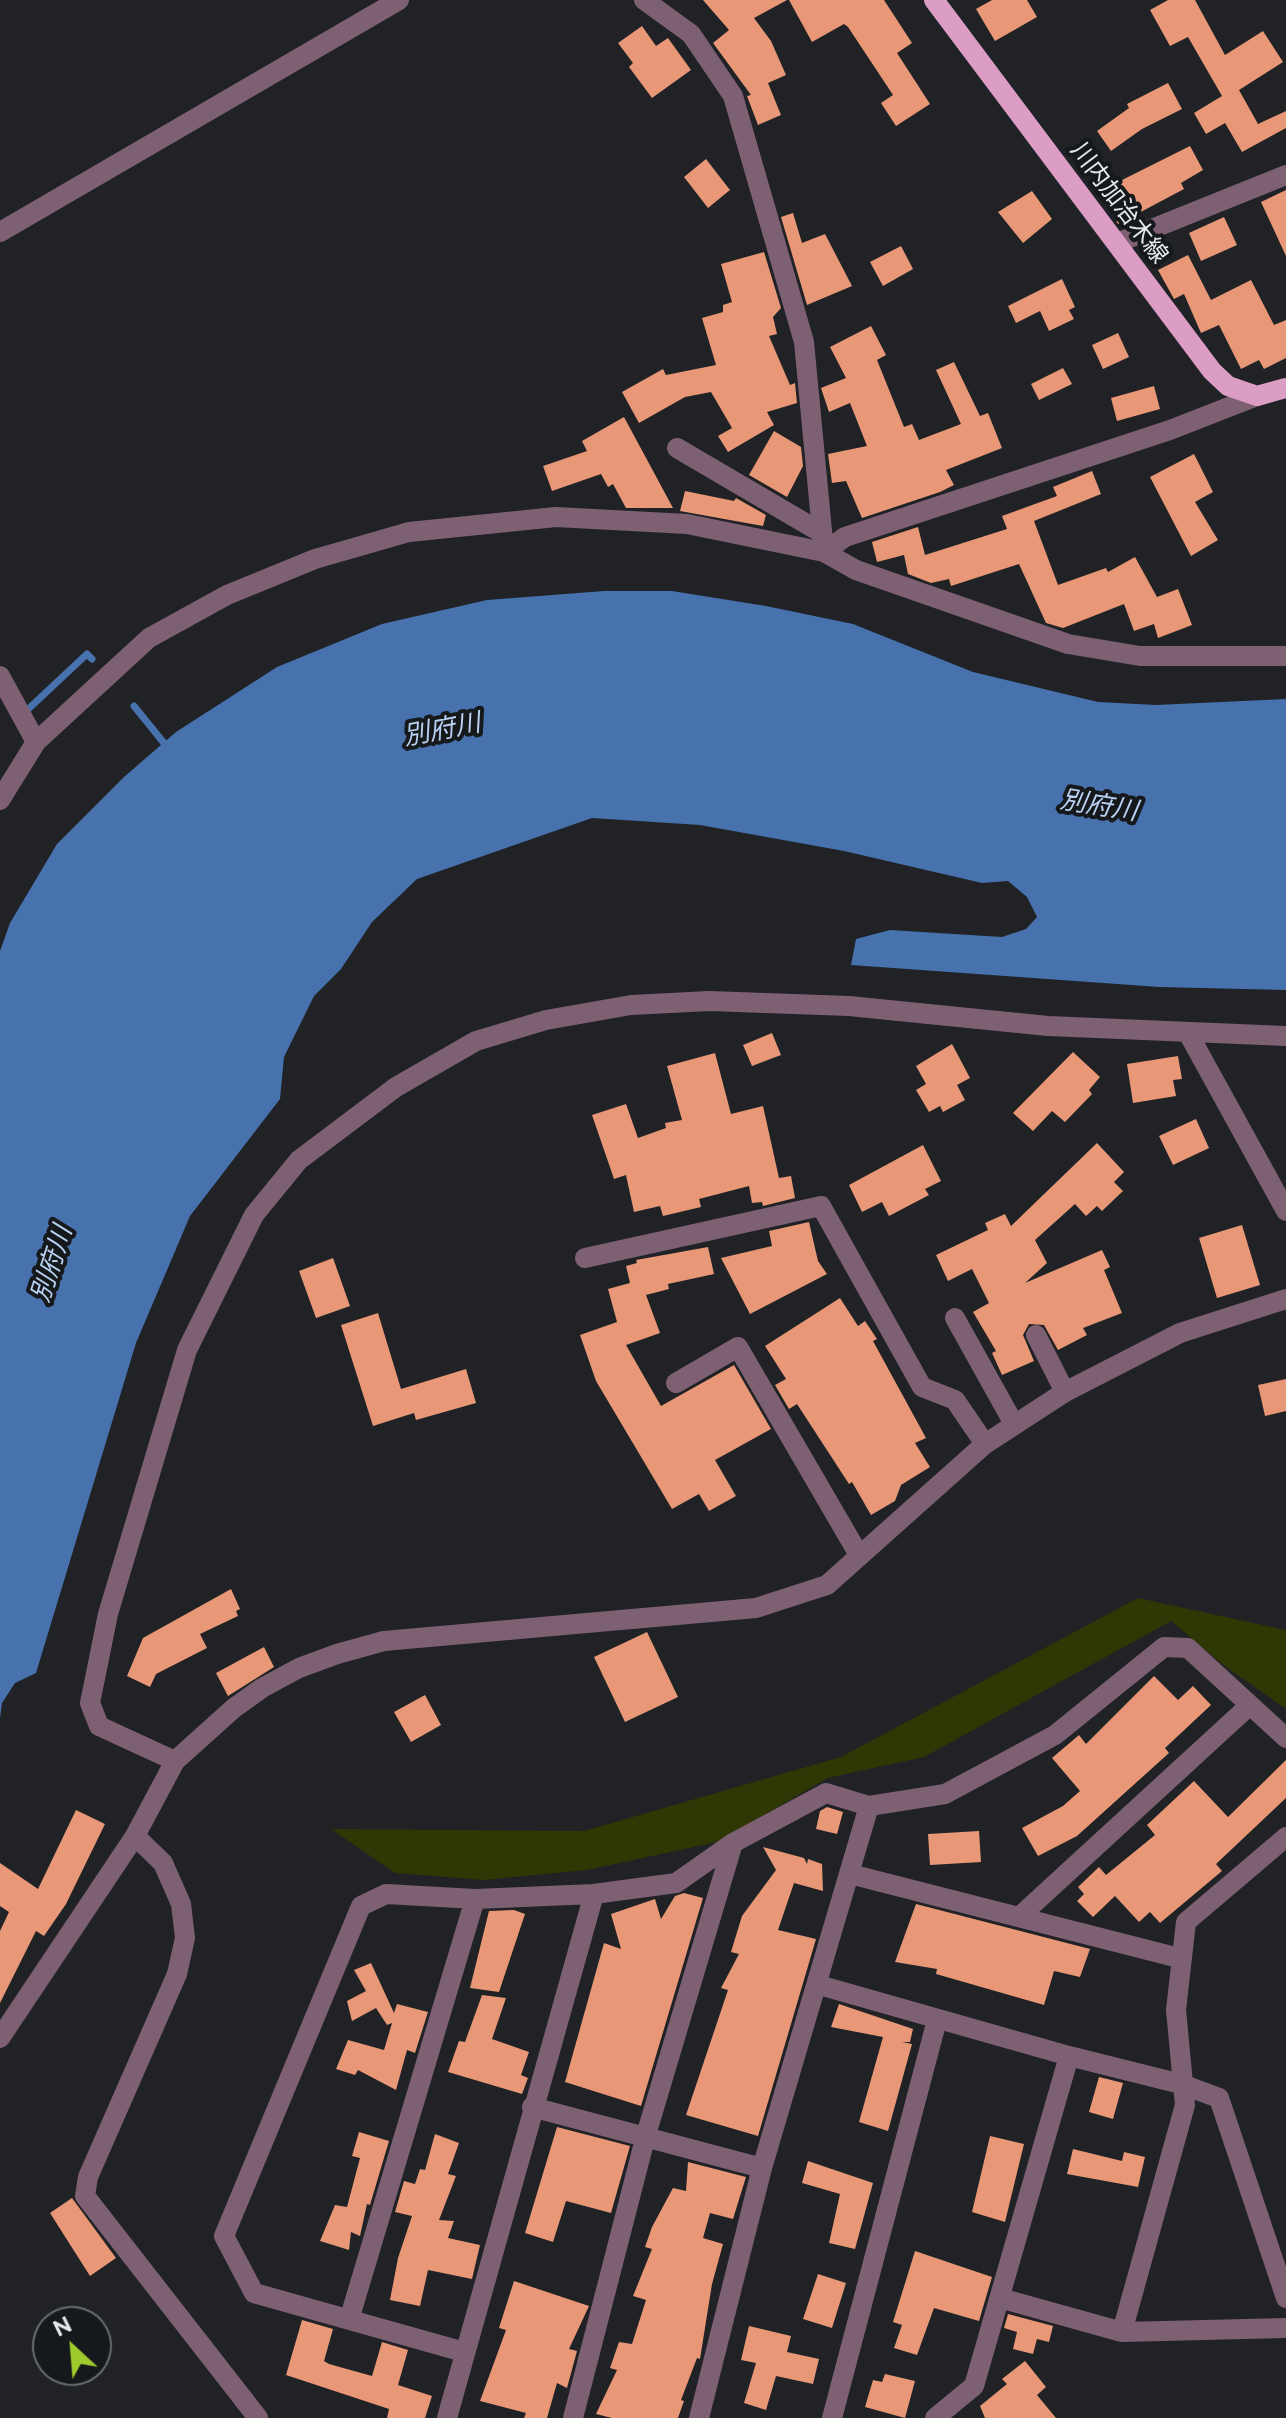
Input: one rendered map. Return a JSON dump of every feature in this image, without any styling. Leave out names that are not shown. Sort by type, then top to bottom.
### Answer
[{"type":"main road","name":"川内加治木線","points":[[934,0],[1212,371],[1228,386],[1257,396]]},
{"type":"main road","points":[[1257,396],[1286,388]]},
{"type":"street","points":[[0,232],[399,0]]},
{"type":"street","points":[[644,0],[691,34],[733,96],[804,342],[823,543]]},
{"type":"street","points":[[1117,243],[1286,175]]},
{"type":"street","points":[[0,800],[36,742],[149,638],[227,595],[300,565],[409,532],[556,517],[687,524],[823,543],[1170,430],[1257,396]]},
{"type":"street","points":[[677,448],[823,543],[856,570],[1068,644],[1140,656],[1286,656]]},
{"type":"street","points":[[3,690],[36,742]]},
{"type":"street","points":[[175,1761],[99,1726],[90,1703],[108,1614],[187,1350],[254,1215],[299,1160],[396,1087],[476,1041],[546,1020],[631,1005],[709,1001],[849,1006],[1048,1026],[1286,1036]]},
{"type":"street","points":[[1188,1033],[1286,1211]]},
{"type":"street","points":[[585,1258],[821,1206],[922,1387],[955,1400],[985,1444]]},
{"type":"street","points":[[0,2038],[135,1836],[175,1761],[234,1708],[262,1688],[299,1668],[384,1641],[756,1608],[827,1585],[985,1444],[1065,1392],[1180,1333],[1286,1299]]},
{"type":"street","points":[[955,1318],[1014,1424]]},
{"type":"street","points":[[1036,1335],[1065,1392]]},
{"type":"street","points":[[676,1383],[738,1347],[859,1555]]},
{"type":"street","points":[[464,2352],[254,2293],[224,2236],[361,1906],[386,1894],[475,1899],[594,1894],[676,1883],[733,1843],[826,1793],[869,1806],[945,1794],[1041,1742],[1164,1647],[1188,1648],[1286,1738]]},
{"type":"street","points":[[1019,1917],[1250,1705]]},
{"type":"street","points":[[699,2418],[762,2168],[819,1985],[869,1806]]},
{"type":"street","points":[[135,1836],[163,1863],[181,1904],[185,1938],[177,1974],[88,2177],[85,2196],[258,2418]]},
{"type":"street","points":[[1122,2332],[1185,2105],[1176,2010],[1179,1958],[1186,1922],[1286,1837]]},
{"type":"street","points":[[573,2418],[646,2135],[733,1843]]},
{"type":"street","points":[[850,1874],[1179,1958]]},
{"type":"street","points":[[447,2418],[594,1894]]},
{"type":"street","points":[[349,2320],[475,1899]]},
{"type":"street","points":[[819,1985],[937,2020],[1181,2084],[1219,2098],[1286,2298]]},
{"type":"street","points":[[832,2418],[937,2020]]},
{"type":"street","points":[[935,2418],[974,2386],[1069,2056]]},
{"type":"street","points":[[532,2107],[762,2168]]},
{"type":"street","points":[[1000,2298],[1122,2332],[1286,2328]]},
{"type":"green space","points":[[1138,1598],[1286,1630],[1286,1709],[1222,1664],[1171,1621],[924,1757],[828,1778],[717,1842],[587,1870],[484,1880],[395,1873],[331,1829],[584,1831],[841,1757]]},
{"type":"water","name":"別府川","points":[[604,591],[672,591],[853,624],[973,672],[1098,702],[1156,705],[1286,699],[1286,990],[1159,987],[851,965],[856,939],[890,930],[1002,937],[1026,929],[1037,917],[1027,897],[1008,881],[982,883],[844,851],[700,825],[592,818],[417,879],[372,922],[341,969],[314,996],[284,1057],[280,1099],[190,1216],[136,1343],[36,1673],[15,1683],[2,1703],[0,1718],[0,951],[10,923],[57,844],[124,777],[176,732],[277,667],[382,624],[487,600]]},
{"type":"building","points":[[703,0],[787,0],[754,18],[771,41],[786,75],[768,83],[781,115],[758,125],[747,96],[751,95],[713,43],[729,30]]},
{"type":"building","points":[[789,0],[884,0],[912,43],[897,53],[930,104],[896,126],[881,103],[893,95],[848,27],[844,24],[812,42]]},
{"type":"building","points":[[992,0],[1027,0],[1037,17],[995,41],[976,9]]},
{"type":"building","points":[[1168,0],[1195,0],[1225,55],[1263,31],[1283,62],[1239,90],[1258,124],[1286,111],[1286,128],[1242,152],[1225,123],[1206,134],[1194,113],[1222,96],[1188,37],[1170,46],[1150,10]]},
{"type":"building","points":[[642,26],[656,46],[668,38],[691,70],[652,98],[629,67],[633,63],[618,43]]},
{"type":"building","points":[[1168,83],[1182,109],[1142,129],[1111,151],[1097,131],[1129,108],[1127,104]]},
{"type":"building","points":[[1190,146],[1203,170],[1181,183],[1184,189],[1118,224],[1100,191]]},
{"type":"building","points":[[706,159],[730,190],[708,208],[684,177]]},
{"type":"building","points":[[1286,190],[1286,256],[1261,202]]},
{"type":"building","points":[[1032,191],[1052,219],[1023,243],[998,212]]},
{"type":"building","points":[[793,213],[802,243],[825,234],[852,286],[807,305],[781,217]]},
{"type":"building","points":[[1224,217],[1237,245],[1201,261],[1189,233]]},
{"type":"building","points":[[901,246],[913,269],[883,286],[870,262]]},
{"type":"building","points":[[764,252],[781,308],[773,317],[777,334],[769,336],[790,385],[795,383],[797,403],[767,412],[774,425],[728,452],[718,436],[732,428],[711,392],[685,397],[639,423],[622,392],[663,369],[666,375],[716,365],[702,318],[723,312],[723,305],[732,302],[721,264]]},
{"type":"building","points":[[1188,255],[1211,300],[1251,280],[1274,325],[1286,320],[1286,358],[1264,369],[1259,360],[1241,369],[1219,325],[1201,333],[1184,294],[1174,299],[1158,270]]},
{"type":"building","points":[[1062,279],[1075,307],[1069,310],[1074,319],[1049,331],[1040,311],[1016,323],[1008,306]]},
{"type":"building","points":[[871,326],[886,355],[877,360],[904,427],[912,424],[919,440],[961,424],[936,370],[954,362],[980,416],[988,413],[1002,448],[946,470],[954,485],[940,492],[862,518],[846,481],[832,483],[828,454],[867,446],[850,403],[829,412],[821,388],[846,378],[830,347]]},
{"type":"building","points":[[1118,333],[1129,357],[1103,369],[1092,345]]},
{"type":"building","points":[[1063,368],[1072,384],[1039,400],[1031,384]]},
{"type":"building","points":[[1154,386],[1160,409],[1117,421],[1111,398]]},
{"type":"building","points":[[624,417],[673,508],[626,508],[613,484],[608,487],[601,474],[552,491],[543,466],[587,451],[582,441]]},
{"type":"building","points":[[774,431],[801,447],[803,466],[787,497],[749,475]]},
{"type":"building","points":[[1194,454],[1213,492],[1195,502],[1218,540],[1191,556],[1150,477]]},
{"type":"building","points":[[1092,471],[1101,494],[1034,521],[1058,585],[1106,568],[1108,572],[1135,557],[1157,597],[1178,589],[1192,625],[1158,638],[1154,624],[1134,631],[1124,604],[1063,628],[1046,623],[1019,564],[951,586],[949,579],[931,583],[908,574],[904,555],[877,562],[872,542],[918,527],[925,555],[1007,529],[1002,516],[1057,496],[1053,487]]},
{"type":"building","points":[[685,491],[734,501],[736,498],[766,515],[763,526],[680,511]]},
{"type":"building","points":[[772,1033],[781,1055],[752,1066],[743,1045]]},
{"type":"building","points":[[952,1044],[970,1078],[957,1085],[965,1100],[943,1112],[940,1106],[929,1112],[916,1090],[926,1084],[916,1066]]},
{"type":"building","points":[[1073,1052],[1100,1077],[1089,1090],[1092,1094],[1065,1122],[1052,1111],[1033,1131],[1013,1113]]},
{"type":"building","points":[[715,1053],[731,1114],[763,1106],[779,1178],[791,1176],[795,1198],[763,1206],[762,1202],[752,1203],[749,1186],[699,1199],[701,1207],[663,1216],[660,1206],[634,1212],[626,1175],[614,1179],[592,1115],[626,1104],[638,1138],[666,1128],[665,1123],[682,1120],[667,1066]]},
{"type":"building","points":[[1178,1056],[1182,1079],[1173,1080],[1176,1096],[1133,1103],[1127,1064]]},
{"type":"building","points":[[1196,1119],[1209,1148],[1173,1165],[1159,1136]]},
{"type":"building","points":[[1097,1143],[1124,1172],[1114,1182],[1123,1191],[1102,1211],[1097,1206],[1086,1216],[1075,1204],[1035,1240],[1047,1263],[1025,1283],[1102,1250],[1110,1267],[1104,1270],[1122,1313],[1083,1328],[1087,1335],[1058,1350],[1044,1325],[1029,1324],[1023,1335],[1034,1361],[1002,1375],[992,1353],[996,1351],[973,1312],[989,1303],[972,1269],[948,1281],[936,1255],[988,1230],[985,1223],[1005,1214],[1011,1226]]},
{"type":"building","points":[[923,1145],[941,1181],[925,1189],[929,1195],[889,1216],[882,1202],[862,1212],[849,1185]]},
{"type":"building","points":[[809,1222],[818,1261],[827,1274],[750,1314],[721,1258],[772,1246],[769,1231]]},
{"type":"building","points":[[1242,1225],[1260,1285],[1217,1298],[1199,1238]]},
{"type":"building","points":[[708,1247],[714,1274],[668,1284],[669,1289],[646,1295],[660,1333],[626,1345],[661,1406],[734,1365],[771,1429],[715,1460],[736,1496],[709,1511],[699,1494],[672,1509],[596,1381],[580,1335],[617,1322],[608,1289],[630,1283],[626,1266],[637,1263],[636,1260]]},
{"type":"building","points":[[333,1258],[350,1306],[316,1318],[299,1271]]},
{"type":"building","points":[[840,1298],[858,1326],[865,1321],[877,1339],[873,1341],[926,1438],[915,1443],[930,1467],[901,1485],[895,1501],[871,1515],[852,1482],[849,1484],[797,1404],[789,1409],[775,1385],[786,1379],[765,1346]]},
{"type":"building","points":[[378,1313],[401,1389],[466,1369],[476,1403],[416,1420],[414,1413],[373,1426],[341,1325]]},
{"type":"building","points":[[1286,1379],[1286,1411],[1265,1416],[1258,1385]]},
{"type":"building","points":[[231,1589],[240,1609],[236,1611],[238,1616],[200,1634],[207,1648],[156,1674],[150,1687],[127,1676],[143,1638]]},
{"type":"building","points":[[647,1632],[678,1697],[625,1722],[594,1657]]},
{"type":"building","points":[[264,1647],[274,1667],[228,1696],[216,1673]]},
{"type":"building","points":[[1154,1676],[1178,1700],[1193,1686],[1211,1705],[1165,1748],[1169,1753],[1077,1836],[1038,1856],[1022,1828],[1063,1806],[1080,1791],[1052,1758],[1079,1735],[1086,1744]]},
{"type":"building","points":[[425,1695],[441,1725],[411,1742],[394,1712]]},
{"type":"building","points":[[1286,1760],[1286,1798],[1216,1864],[1222,1871],[1160,1923],[1150,1912],[1139,1922],[1115,1896],[1093,1917],[1077,1901],[1084,1894],[1078,1887],[1099,1867],[1106,1875],[1155,1835],[1147,1825],[1194,1781],[1228,1817]]},
{"type":"building","points":[[827,1807],[843,1812],[837,1834],[816,1829],[820,1811]]},
{"type":"building","points":[[76,1810],[105,1824],[66,1904],[44,1936],[36,1931],[0,2003],[0,1931],[9,1912],[0,1906],[0,1863],[38,1889]]},
{"type":"building","points":[[979,1831],[981,1862],[930,1865],[928,1834]]},
{"type":"building","points":[[763,1847],[804,1858],[807,1864],[808,1859],[822,1864],[823,1891],[794,1883],[778,1930],[816,1939],[758,2136],[686,2115],[728,1990],[721,1988],[739,1954],[731,1952],[742,1916],[776,1870]]},
{"type":"building","points":[[684,1893],[703,1898],[641,2106],[565,2082],[604,1943],[621,1949],[611,1914],[655,1899],[661,1919],[675,1896]]},
{"type":"building","points":[[916,1904],[1090,1949],[1080,1977],[1054,1971],[1044,2005],[936,1974],[937,1969],[895,1962]]},
{"type":"building","points":[[514,1910],[525,1914],[499,1992],[470,1988],[489,1911]]},
{"type":"building","points":[[371,1963],[394,2013],[397,2004],[428,2012],[415,2053],[407,2050],[396,2090],[358,2070],[355,2075],[336,2069],[348,2040],[384,2050],[392,2023],[387,2025],[376,2008],[352,2021],[347,2001],[366,1991],[354,1970]]},
{"type":"building","points":[[482,1995],[506,1998],[492,2039],[529,2052],[521,2075],[528,2078],[522,2094],[448,2072],[459,2041],[465,2042]]},
{"type":"building","points":[[839,2004],[913,2029],[910,2042],[902,2042],[912,2044],[888,2131],[859,2122],[883,2037],[831,2027]]},
{"type":"building","points":[[1099,2077],[1123,2083],[1113,2119],[1089,2112]]},
{"type":"building","points":[[557,2127],[630,2146],[611,2213],[566,2201],[553,2242],[525,2233]]},
{"type":"building","points":[[359,2132],[389,2141],[370,2205],[367,2204],[360,2236],[351,2232],[349,2250],[320,2241],[335,2205],[347,2207],[360,2158],[352,2156]]},
{"type":"building","points":[[435,2134],[459,2143],[448,2174],[456,2176],[439,2220],[454,2221],[448,2238],[480,2245],[472,2279],[428,2270],[420,2306],[390,2300],[398,2258],[412,2216],[395,2212],[404,2181],[415,2184],[420,2169],[425,2170]]},
{"type":"building","points":[[990,2136],[1024,2144],[1005,2222],[972,2212]]},
{"type":"building","points":[[1073,2149],[1122,2161],[1124,2152],[1145,2157],[1138,2187],[1067,2174]]},
{"type":"building","points":[[808,2161],[873,2183],[855,2249],[829,2243],[840,2194],[802,2183]]},
{"type":"building","points":[[688,2162],[746,2177],[733,2219],[710,2213],[703,2238],[723,2244],[712,2284],[700,2359],[697,2358],[681,2400],[684,2401],[678,2418],[612,2418],[596,2414],[617,2370],[610,2368],[619,2342],[632,2344],[646,2300],[633,2296],[652,2249],[645,2247],[652,2227],[673,2188],[686,2191]]},
{"type":"building","points":[[72,2198],[116,2258],[90,2276],[50,2213]]},
{"type":"building","points":[[915,2251],[992,2277],[979,2321],[934,2308],[917,2355],[894,2348],[902,2325],[893,2322]]},
{"type":"building","points":[[818,2274],[846,2283],[832,2328],[803,2319]]},
{"type":"building","points":[[514,2281],[589,2306],[569,2349],[577,2351],[567,2388],[557,2383],[547,2418],[524,2418],[526,2413],[480,2401],[506,2330],[499,2328]]},
{"type":"building","points":[[1008,2314],[1053,2326],[1049,2342],[1037,2339],[1033,2354],[1013,2349],[1017,2332],[1004,2328]]},
{"type":"building","points":[[302,2320],[333,2329],[324,2361],[329,2364],[372,2376],[382,2342],[408,2350],[398,2385],[432,2396],[425,2418],[387,2418],[389,2409],[286,2375]]},
{"type":"building","points":[[749,2326],[791,2336],[787,2352],[819,2359],[813,2384],[776,2376],[766,2410],[744,2403],[756,2363],[741,2360]]},
{"type":"building","points":[[1025,2361],[1046,2387],[1037,2395],[1056,2418],[985,2418],[980,2406],[1007,2384],[1002,2379]]},
{"type":"building","points":[[885,2374],[915,2381],[905,2418],[865,2407],[873,2380],[882,2382]]},
{"type":"waterway","points":[[23,714],[87,654],[92,659]]},
{"type":"waterway","points":[[134,706],[168,748]]}]
